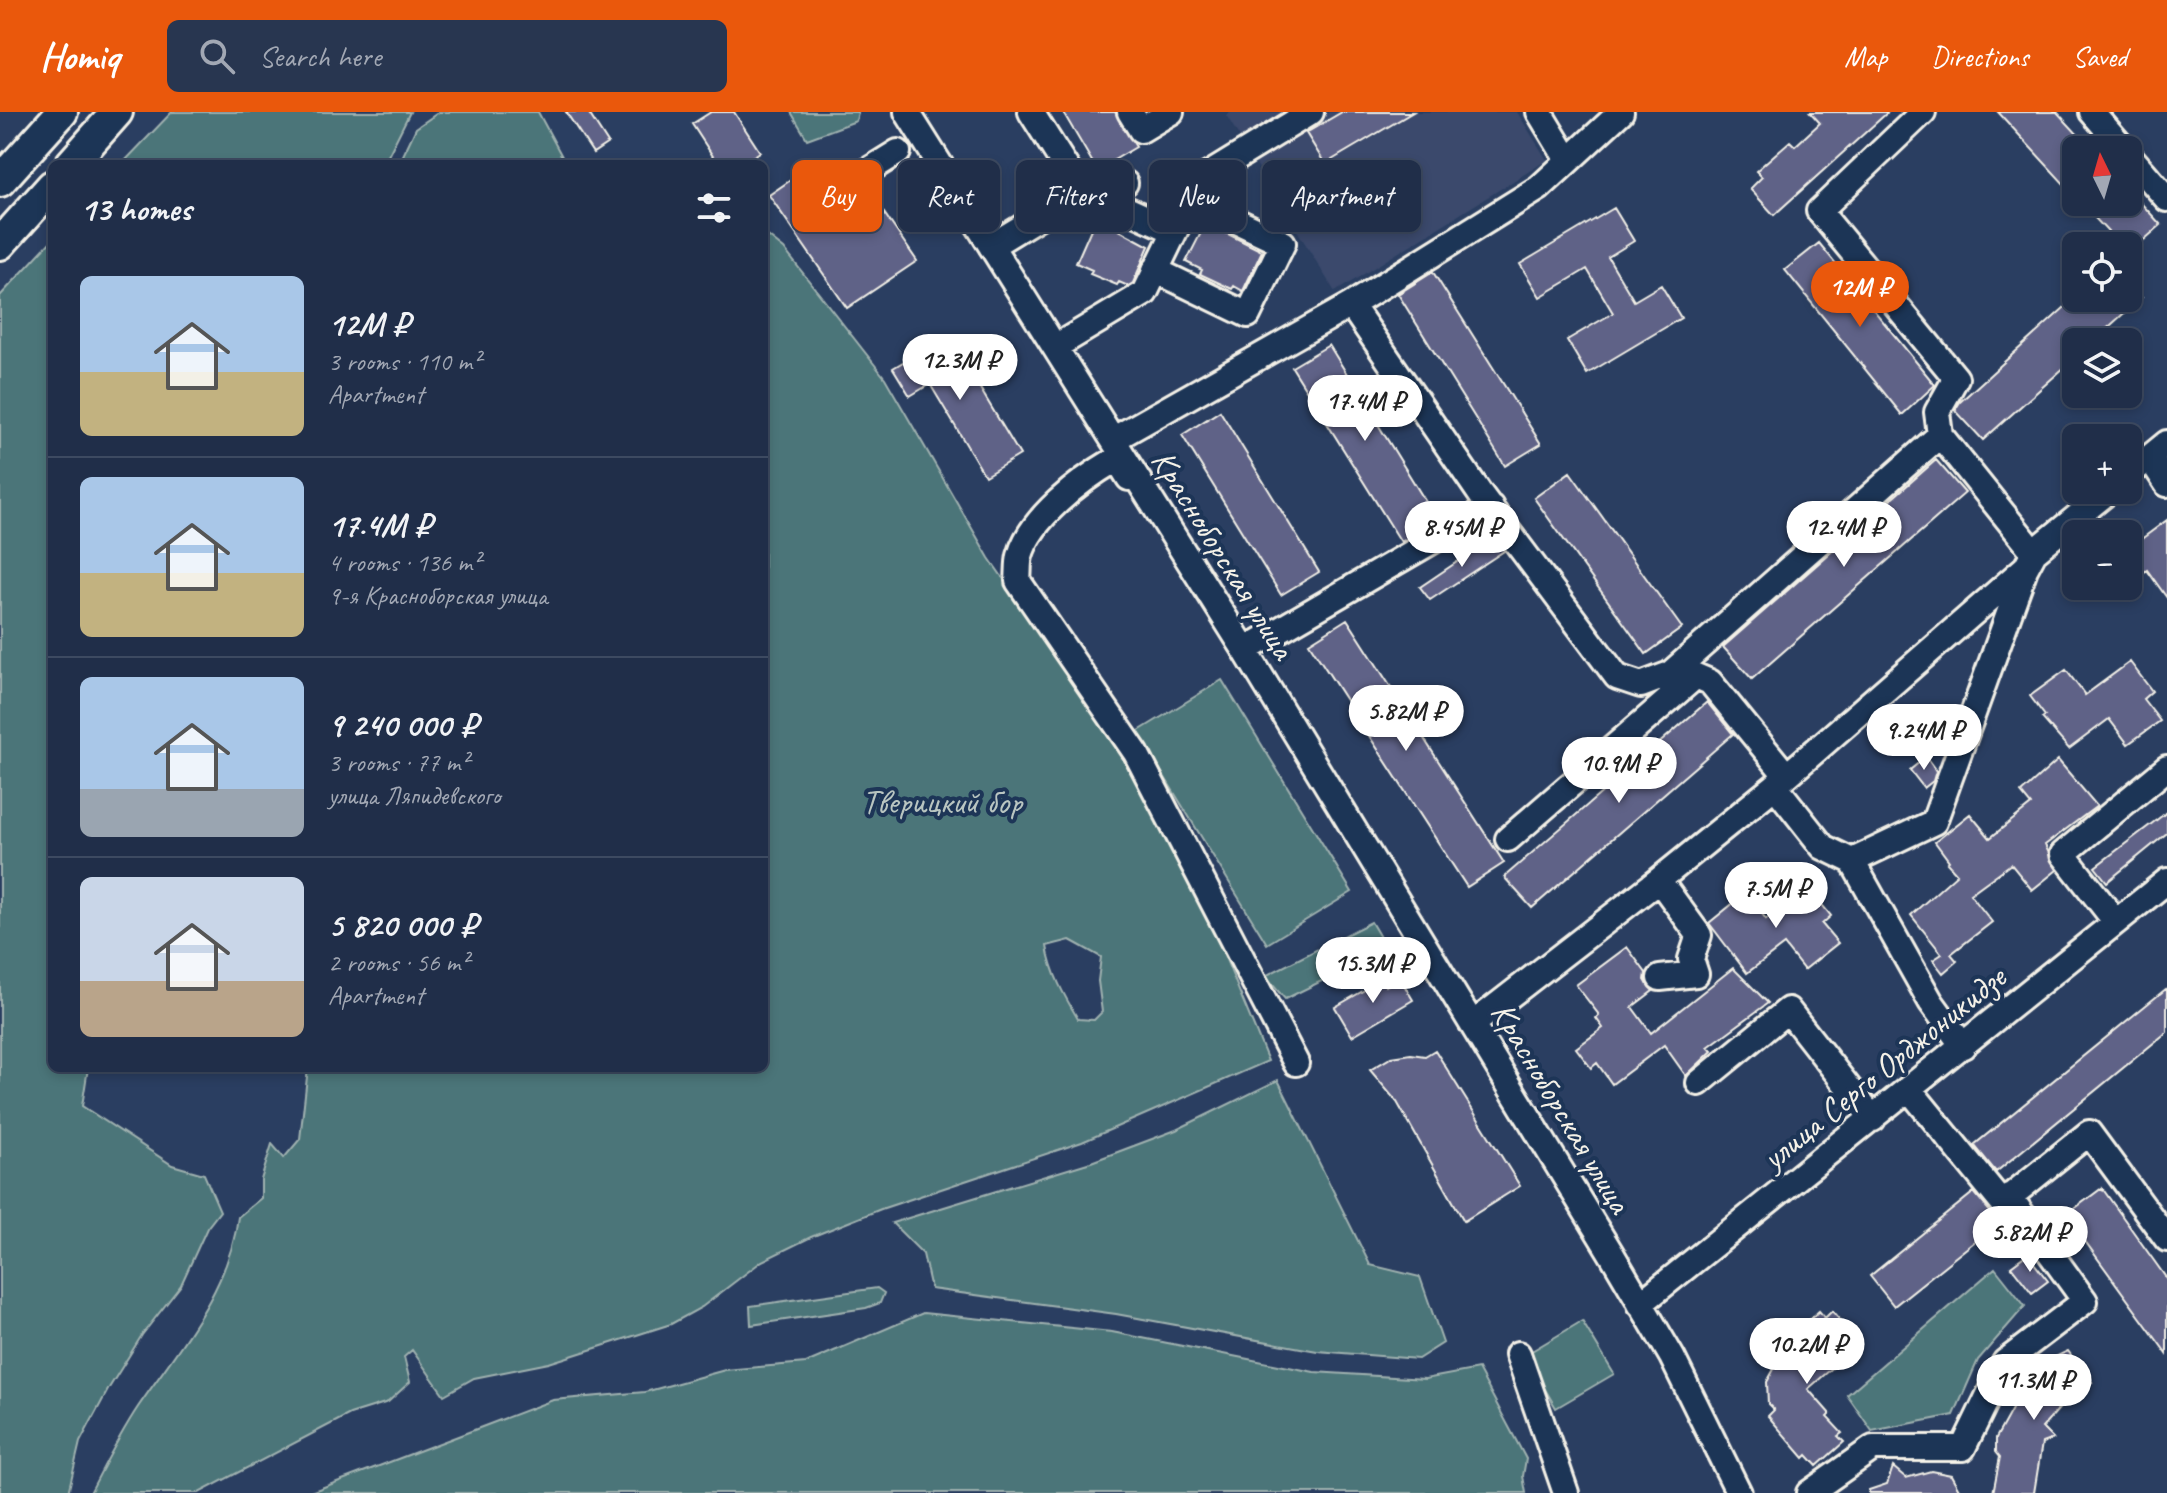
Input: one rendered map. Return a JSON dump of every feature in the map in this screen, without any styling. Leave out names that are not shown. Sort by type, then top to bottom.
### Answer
[{"type":"main road","points":[[0,181],[62,112]]},
{"type":"main road","points":[[75,160],[117,112]]},
{"type":"main road","points":[[0,244],[48,190]]},
{"type":"street","name":"Красноборская улица","points":[[907,112],[1245,650],[1473,1024],[1672,1357],[1739,1493]]},
{"type":"street","points":[[1031,112],[1067,160]]},
{"type":"street","points":[[1130,112],[1141,130],[1171,112]]},
{"type":"street","points":[[1233,160],[1311,112]]},
{"type":"street","points":[[1539,112],[1568,160]]},
{"type":"street","points":[[1114,439],[1351,305],[1539,188],[1621,112]]},
{"type":"street","points":[[1923,112],[1819,211],[1956,378],[1937,412],[1940,435],[2030,559]]},
{"type":"street","points":[[2092,112],[2112,136]]},
{"type":"street","points":[[882,162],[898,152]]},
{"type":"street","points":[[2158,171],[2167,199]]},
{"type":"street","points":[[1155,270],[1248,315],[1283,243],[1246,225]]},
{"type":"street","points":[[991,246],[1018,232]]},
{"type":"street","points":[[1055,347],[1145,293],[1174,232]]},
{"type":"street","points":[[1351,305],[1491,507],[1617,677],[1641,685],[1670,674],[1940,435]]},
{"type":"street","points":[[2142,463],[2158,450],[2167,484]]},
{"type":"street","points":[[1182,550],[1169,543],[1119,462],[1113,461],[1057,503],[1031,532],[1020,556],[1018,581],[1136,753],[1296,1063]]},
{"type":"street","points":[[1473,1024],[1659,880],[1780,781],[2094,504]]},
{"type":"street","points":[[1245,650],[1491,507]]},
{"type":"street","points":[[1852,861],[1934,822],[2030,559]]},
{"type":"street","points":[[1670,674],[1696,676],[1710,682],[1823,847],[1852,861],[1931,1002],[1963,1046]]},
{"type":"street","points":[[1508,839],[1696,676]]},
{"type":"street","points":[[2116,922],[2063,854],[2167,768]]},
{"type":"street","points":[[1659,880],[1699,935],[1691,959],[1696,974],[1660,978]]},
{"type":"street","name":"улица Серго Орджоникидзе","points":[[1640,1304],[2167,881]]},
{"type":"street","points":[[1699,1083],[1788,1010],[1873,1119]]},
{"type":"street","points":[[1909,1089],[2002,1203],[2089,1133],[2167,1239]]},
{"type":"street","points":[[1809,1493],[1873,1448],[1963,1448],[2005,1362],[2085,1301],[2009,1196]]},
{"type":"street","points":[[1518,1354],[1566,1493]]},
{"type":"shaded area","points":[[1231,112],[1517,112],[1547,160],[1335,292],[1298,232],[1421,232],[1421,160],[1262,160],[1262,173],[1226,115]]},
{"type":"green space","points":[[172,112],[410,112],[386,160],[126,160]]},
{"type":"green space","points":[[439,112],[538,112],[564,160],[401,160],[416,128]]},
{"type":"green space","points":[[791,112],[858,112],[856,121],[807,139]]},
{"type":"green space","name":"Тверицкий бор","points":[[768,236],[784,249],[885,378],[989,558],[1163,807],[1268,1061],[1082,1142],[881,1209],[811,1237],[762,1261],[702,1307],[671,1324],[549,1363],[474,1378],[444,1395],[412,1350],[404,1357],[410,1382],[388,1402],[350,1414],[199,1493],[90,1493],[131,1417],[213,1294],[233,1244],[238,1217],[261,1198],[261,1180],[272,1144],[284,1158],[300,1139],[308,1072],[768,1072]],"holes":[[[1070,940],[1101,957],[1098,981],[1102,1012],[1094,1020],[1078,1019],[1055,975],[1047,946]]]},
{"type":"green space","points":[[48,244],[48,1072],[87,1072],[82,1106],[172,1165],[204,1174],[220,1211],[207,1228],[181,1285],[142,1335],[109,1388],[80,1442],[68,1493],[0,1493],[0,296]]},
{"type":"green space","points":[[1222,680],[1352,892],[1267,944],[1137,732]]},
{"type":"green space","points":[[1371,922],[1387,949],[1285,999],[1265,976]]},
{"type":"green space","points":[[1278,1080],[1370,1265],[1420,1277],[1443,1343],[1418,1359],[1317,1351],[1116,1314],[931,1289],[923,1254],[892,1223],[1091,1162],[1176,1130]]},
{"type":"green space","points":[[1995,1268],[2025,1306],[1978,1360],[1954,1415],[1872,1431],[1847,1395]]},
{"type":"green space","points":[[877,1288],[884,1293],[880,1303],[866,1308],[751,1325],[750,1306]]},
{"type":"green space","points":[[923,1313],[1112,1332],[1314,1372],[1425,1379],[1478,1369],[1526,1459],[1523,1476],[1526,1493],[308,1493],[553,1400],[645,1392],[725,1370],[806,1363]]},
{"type":"green space","points":[[1582,1321],[1614,1374],[1556,1408],[1525,1355]]},
{"type":"building","points":[[566,112],[588,112],[608,143],[593,153]]},
{"type":"building","points":[[711,112],[734,112],[760,152],[747,160],[715,160],[692,124]]},
{"type":"building","points":[[1063,112],[1115,112],[1136,147],[1114,160],[1091,160]]},
{"type":"building","points":[[1342,112],[1413,112],[1332,160],[1323,160],[1306,133]]},
{"type":"building","points":[[1810,112],[1888,112],[1774,215],[1750,189],[1762,177],[1756,171],[1790,141],[1795,146],[1820,123]]},
{"type":"building","points":[[1998,112],[2057,112],[2079,136],[2062,136],[2062,182]]},
{"type":"building","points":[[792,179],[792,228],[769,195]]},
{"type":"building","points":[[2142,204],[2161,225],[2142,242],[2142,232],[2108,232],[2093,216],[2142,216]]},
{"type":"building","points":[[1614,208],[1634,241],[1608,257],[1634,301],[1661,285],[1681,318],[1587,374],[1567,340],[1613,313],[1587,269],[1540,297],[1520,264]]},
{"type":"building","points":[[882,210],[917,261],[847,308],[795,232],[882,232]]},
{"type":"building","points":[[1090,232],[1123,232],[1149,246],[1133,283],[1128,286],[1090,274],[1092,270],[1076,263]]},
{"type":"building","points":[[1201,232],[1224,232],[1262,251],[1243,291],[1200,274],[1202,270],[1186,262]]},
{"type":"building","points":[[1819,243],[1935,385],[1902,415],[1785,270]]},
{"type":"building","points":[[1433,272],[1541,444],[1505,466],[1398,294]]},
{"type":"building","points":[[2062,310],[2125,312],[2108,328],[2062,328],[2062,369],[1983,440],[1955,410],[1960,402]]},
{"type":"building","points":[[948,335],[1020,455],[985,476],[930,384],[910,396],[893,368]]},
{"type":"building","points":[[1329,345],[1437,520],[1401,542],[1292,367]]},
{"type":"building","points":[[1220,411],[1319,572],[1281,595],[1182,435]]},
{"type":"building","points":[[1936,460],[1965,493],[1752,679],[1723,647]]},
{"type":"building","points":[[1570,472],[1682,628],[1646,654],[1534,498]]},
{"type":"building","points":[[2167,520],[2167,598],[2147,570],[2142,574],[2142,539]]},
{"type":"building","points":[[1494,537],[1504,551],[1430,600],[1420,587]]},
{"type":"building","points":[[1347,619],[1504,863],[1467,887],[1309,643]]},
{"type":"building","points":[[2130,662],[2152,691],[2143,699],[2160,721],[2128,744],[2109,719],[2069,749],[2042,718],[2045,716],[2030,696],[2066,670],[2085,695]]},
{"type":"building","points":[[1707,702],[1733,734],[1532,908],[1504,877]]},
{"type":"building","points":[[1926,757],[1936,771],[1933,781],[1924,788],[1910,770]]},
{"type":"building","points":[[2058,760],[2097,806],[2045,845],[2057,870],[2032,890],[2011,864],[1970,894],[1992,922],[1951,954],[1957,961],[1943,973],[1933,960],[1942,954],[1911,915],[1957,874],[1935,842],[1970,814],[1990,838],[2031,805],[2021,793]]},
{"type":"building","points":[[2167,812],[2167,833],[2107,882],[2095,867]]},
{"type":"building","points":[[1807,886],[1831,916],[1822,924],[1838,943],[1804,970],[1784,945],[1747,973],[1709,923],[1746,893],[1766,919]]},
{"type":"building","points":[[1627,947],[1646,973],[1645,980],[1653,991],[1632,1007],[1651,1033],[1733,968],[1768,1003],[1708,1047],[1712,1051],[1686,1076],[1664,1045],[1612,1084],[1597,1063],[1591,1068],[1576,1048],[1603,1028],[1596,1018],[1599,1015],[1576,985]]},
{"type":"building","points":[[1400,978],[1413,1000],[1352,1036],[1335,1007],[1382,980],[1386,986]]},
{"type":"building","points":[[2167,988],[2167,1032],[1996,1172],[1974,1145]]},
{"type":"building","points":[[1435,1050],[1520,1186],[1464,1221],[1397,1102],[1370,1070],[1392,1057],[1411,1054],[1425,1056]]},
{"type":"building","points":[[2102,1188],[2167,1279],[2167,1354],[2066,1215]]},
{"type":"building","points":[[1974,1192],[1991,1213],[2003,1219],[1894,1306],[1870,1276]]},
{"type":"building","points":[[2027,1254],[2048,1281],[2032,1293],[2011,1266]]},
{"type":"building","points":[[1819,1311],[1825,1318],[1832,1311],[1855,1337],[1834,1361],[1837,1364],[1808,1389],[1830,1414],[1827,1417],[1842,1433],[1838,1436],[1844,1442],[1817,1466],[1807,1455],[1804,1458],[1768,1416],[1774,1410],[1768,1404],[1767,1382],[1780,1358],[1774,1352]]},
{"type":"building","points":[[2068,1351],[2092,1382],[2063,1404],[2042,1428],[2053,1439],[2042,1443],[2034,1493],[1993,1493],[2000,1457],[1996,1452],[1996,1438],[2012,1409],[2006,1394],[2020,1393],[2040,1364]]},
{"type":"building","points":[[1893,1467],[1906,1478],[1931,1471],[1951,1475],[1961,1493],[1869,1493],[1869,1490],[1887,1484]]}]
